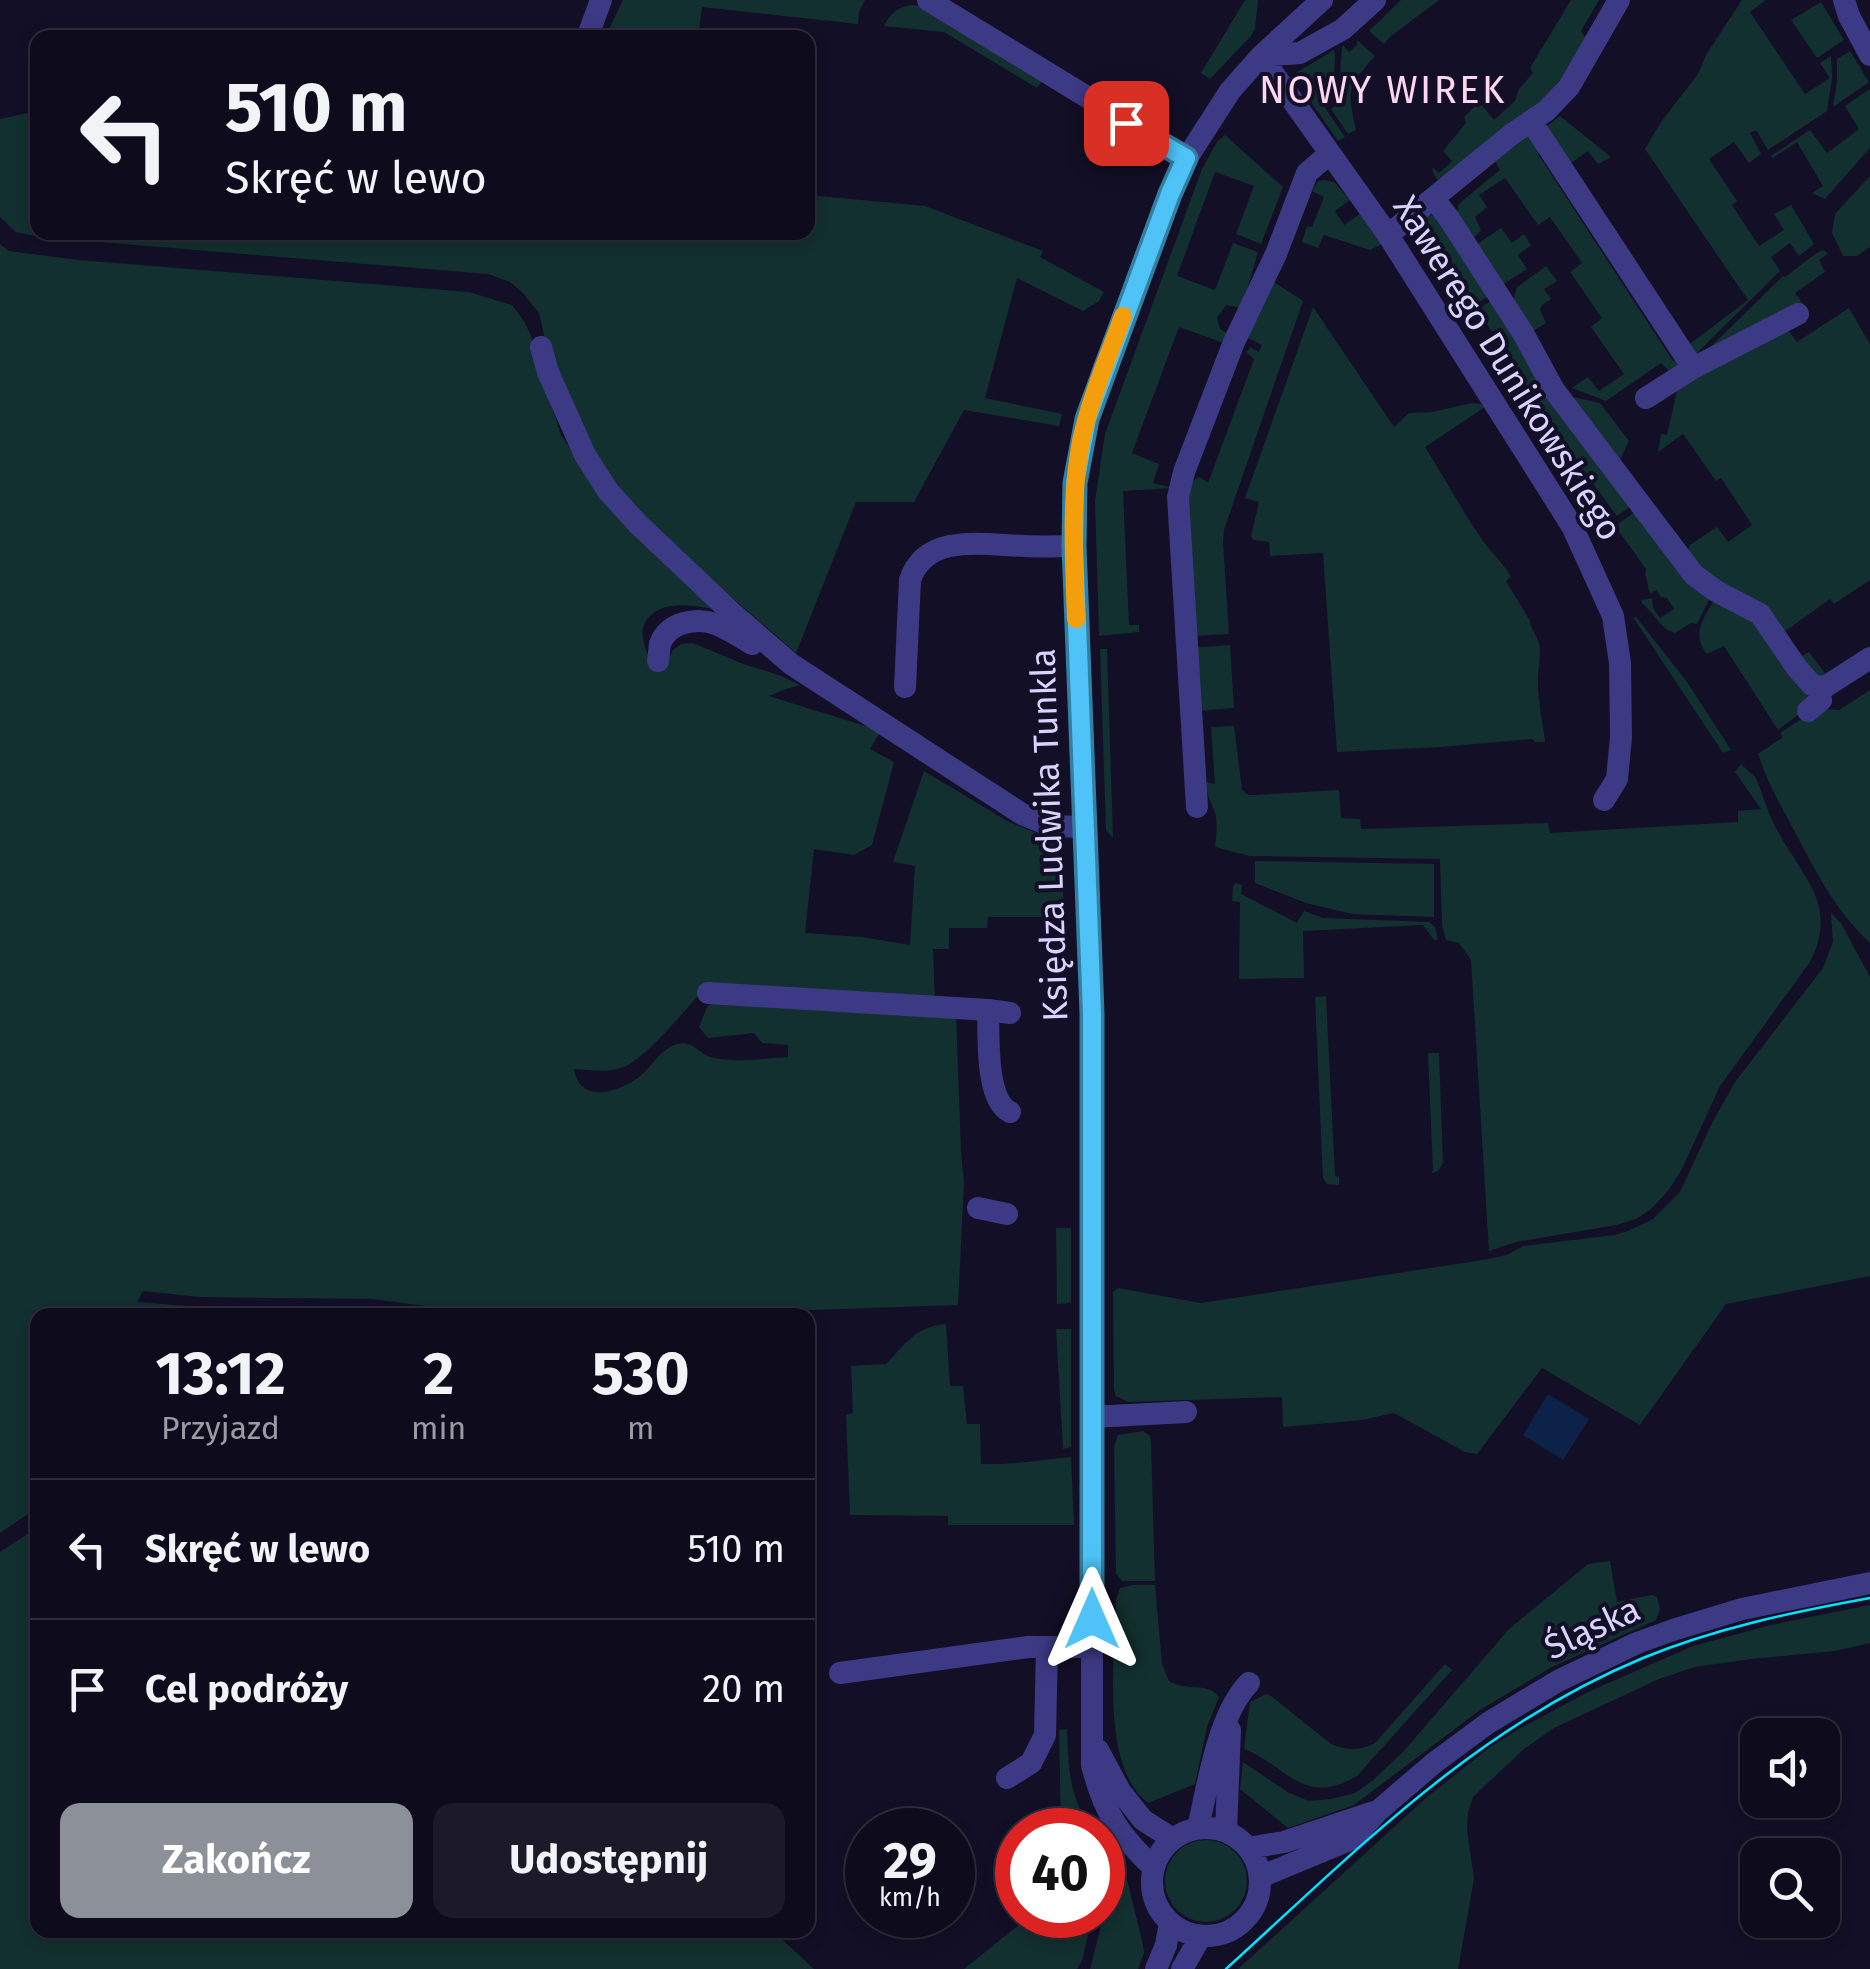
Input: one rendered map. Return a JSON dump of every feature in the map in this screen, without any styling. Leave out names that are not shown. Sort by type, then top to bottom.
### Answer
[{"type":"street","points":[[590,30],[602,0]]},
{"type":"street","points":[[928,0],[1186,158]]},
{"type":"street","name":"Księdza Ludwika Tunkla","points":[[1153,1868],[1114,1824],[1092,1765],[1092,1061],[1075,483],[1087,419],[1186,158],[1230,90],[1322,0]]},
{"type":"street","points":[[1261,56],[1300,53],[1343,29],[1375,0]]},
{"type":"street","points":[[1388,234],[1558,99],[1569,87],[1619,0]]},
{"type":"street","points":[[1844,0],[1870,55]]},
{"type":"street","name":"Xawerego Dunikowskiego","points":[[1261,56],[1388,234],[1572,526],[1613,616],[1620,663],[1617,779],[1604,800]]},
{"type":"street","points":[[1530,122],[1693,368]]},
{"type":"street","points":[[1197,807],[1178,497],[1234,342],[1276,254],[1308,173],[1329,154]]},
{"type":"street","points":[[1434,199],[1523,333],[1554,390],[1694,576],[1760,614],[1812,685],[1825,687],[1870,658]]},
{"type":"street","points":[[1646,398],[1693,368],[1798,314]]},
{"type":"street","points":[[541,347],[568,421],[608,491],[732,614],[791,664]]},
{"type":"street","points":[[905,688],[910,580],[922,558],[953,545],[1074,546]]},
{"type":"street","points":[[658,661],[660,643],[678,624],[716,624],[791,664],[1022,814],[1051,826],[1086,827]]},
{"type":"street","points":[[1808,711],[1822,700],[1816,686]]},
{"type":"street","points":[[708,994],[999,1011],[990,1067],[997,1100],[1010,1112]]},
{"type":"street","points":[[978,1208],[1007,1214]]},
{"type":"street","points":[[1092,1417],[1186,1412]]},
{"type":"street","name":"Śląska","points":[[1260,1877],[1354,1838],[1378,1811],[1434,1762],[1488,1723],[1558,1681],[1637,1643],[1742,1609],[1870,1583]]},
{"type":"street","points":[[840,1673],[1028,1647],[1092,1647]]},
{"type":"street","points":[[1008,1778],[1031,1763],[1045,1735],[1046,1647]]},
{"type":"street","points":[[1198,1828],[1214,1754],[1236,1697],[1249,1683]]},
{"type":"street","points":[[1226,1831],[1229,1717]]},
{"type":"street","name":"Księdza Ludwika Tunkla","points":[[1092,1738],[1120,1791],[1143,1820],[1173,1839]]},
{"type":"street","name":"Śląska","points":[[1248,1848],[1284,1842],[1378,1811]]},
{"type":"street","points":[[1198,1828],[1226,1831],[1248,1848],[1256,1862],[1260,1877],[1254,1908],[1231,1930],[1201,1936],[1184,1932],[1170,1923],[1156,1902],[1153,1868],[1165,1846],[1185,1832],[1198,1828]]},
{"type":"street","points":[[1156,1969],[1170,1923]]},
{"type":"street","points":[[1182,1969],[1201,1936]]},
{"type":"green space","points":[[623,0],[865,0],[858,24],[702,7],[699,30],[608,30]]},
{"type":"green space","points":[[1245,0],[1258,0],[1255,29],[1210,79],[1201,73]]},
{"type":"green space","points":[[1401,0],[1439,0],[1384,44],[1369,31]]},
{"type":"green space","points":[[1571,0],[1599,0],[1581,31],[1588,41],[1559,88],[1440,183],[1432,167],[1439,173],[1452,161],[1443,151],[1466,123],[1464,117],[1479,102],[1494,120],[1515,101]]},
{"type":"green space","points":[[1742,0],[1766,0],[1750,12],[1805,94],[1830,78],[1820,63],[1831,56],[1832,78],[1827,111],[1768,150],[1756,130],[1750,133],[1761,154],[1749,163],[1734,142],[1709,159],[1737,201],[1732,205],[1759,246],[1784,230],[1774,214],[1791,205],[1814,244],[1799,256],[1790,243],[1771,257],[1780,271],[1694,356],[1687,346],[1748,300],[1645,149],[1698,74]]},
{"type":"green space","points":[[1821,2],[1844,40],[1817,58],[1791,20]]},
{"type":"green space","points":[[923,6],[1043,80],[1037,88],[944,32],[884,26],[895,11]]},
{"type":"green space","points":[[1357,40],[1375,56],[1354,82],[1351,105],[1356,130],[1348,134],[1331,109],[1338,103],[1342,47],[1349,52]]},
{"type":"green space","points":[[1334,50],[1333,101],[1325,108],[1345,137],[1338,141],[1307,96],[1317,88],[1307,76],[1293,84],[1289,77]]},
{"type":"green space","points":[[1850,51],[1869,82],[1833,107],[1837,59]]},
{"type":"green space","points":[[1870,89],[1870,148],[1825,199],[1812,193],[1823,186],[1797,142],[1771,156],[1810,130],[1827,153],[1859,129],[1845,106]]},
{"type":"green space","points":[[30,113],[30,235],[16,232],[0,217],[0,119]]},
{"type":"green space","points":[[1560,116],[1611,157],[1598,164],[1588,151],[1570,164],[1543,129]]},
{"type":"green space","points":[[1225,135],[1283,187],[1261,244],[1236,234],[1254,186],[1215,172],[1177,276],[1215,290],[1233,243],[1258,252],[1242,308],[1226,305],[1217,318],[1220,329],[1230,335],[1224,343],[1179,327],[1132,453],[1159,464],[1153,483],[1173,488],[1123,491],[1129,625],[1139,625],[1139,632],[1099,636],[1095,501],[1105,434],[1202,169]]},
{"type":"green space","points":[[1524,136],[1542,147],[1538,154],[1673,361],[1682,360],[1670,372],[1661,363],[1606,401],[1572,388],[1588,377],[1599,391],[1624,374],[1591,327],[1602,318],[1570,272],[1582,263],[1550,217],[1538,225],[1505,178],[1479,195],[1487,207],[1475,217],[1481,230],[1474,237],[1457,215],[1462,201],[1500,170],[1495,161]]},
{"type":"green space","points":[[1870,176],[1870,247],[1857,256],[1843,256],[1832,233],[1835,214]]},
{"type":"green space","points":[[1318,181],[1334,182],[1350,200],[1335,211],[1344,225],[1360,214],[1382,244],[1370,250],[1324,235],[1318,248],[1302,242],[1324,197],[1312,191]]},
{"type":"green space","points":[[815,196],[925,206],[1043,251],[1040,257],[1104,292],[1099,301],[1083,311],[1017,278],[985,398],[1062,414],[1059,426],[964,410],[914,502],[856,502],[796,653],[646,523],[594,457],[546,344],[539,313],[510,282],[488,274],[75,240],[815,240]]},
{"type":"green space","points":[[1439,217],[1491,294],[1475,305],[1420,218]]},
{"type":"green space","points":[[1501,228],[1512,243],[1524,234],[1531,245],[1518,255],[1527,269],[1505,283],[1501,283],[1477,244]]},
{"type":"green space","points":[[0,244],[9,251],[79,260],[469,292],[512,305],[531,336],[561,435],[584,471],[720,611],[678,605],[658,610],[643,629],[649,657],[666,663],[681,644],[693,643],[800,685],[769,696],[881,731],[870,749],[894,762],[872,845],[854,855],[814,849],[805,933],[910,945],[915,866],[893,862],[924,771],[1009,822],[1061,843],[1064,917],[988,917],[987,928],[949,928],[949,949],[933,949],[935,1001],[706,987],[654,1044],[631,1063],[609,1070],[574,1069],[583,1087],[598,1092],[617,1089],[635,1080],[676,1044],[690,1045],[706,1056],[720,1059],[788,1057],[788,1045],[762,1043],[754,1033],[708,1038],[699,1027],[707,1007],[720,998],[956,1013],[964,1183],[958,1305],[815,1310],[441,1308],[372,1299],[200,1297],[143,1291],[137,1302],[200,1307],[30,1308],[30,1513],[0,1533]]},
{"type":"green space","points":[[1823,250],[1828,254],[1819,260],[1825,272],[1795,293],[1804,305],[1702,355],[1783,276]]},
{"type":"green space","points":[[1546,266],[1557,281],[1544,289],[1551,299],[1540,310],[1546,323],[1530,333],[1512,305],[1517,287]]},
{"type":"green space","points":[[1274,282],[1303,301],[1224,530],[1229,634],[1191,636],[1188,483],[1200,477],[1208,483],[1254,359],[1246,352],[1251,348],[1259,352],[1262,345],[1242,335]]},
{"type":"green space","points":[[1494,299],[1634,504],[1617,516],[1540,412],[1478,309]]},
{"type":"green space","points":[[1313,307],[1394,427],[1409,413],[1472,403],[1488,405],[1425,447],[1474,527],[1511,577],[1506,581],[1538,640],[1538,691],[1545,742],[1532,739],[1337,752],[1323,553],[1270,556],[1269,542],[1253,540],[1251,536],[1259,502],[1245,498]]},
{"type":"green space","points":[[1849,308],[1870,344],[1870,580],[1834,604],[1830,599],[1784,632],[1802,656],[1809,652],[1827,676],[1820,681],[1709,580],[1687,552],[1690,545],[1717,527],[1728,542],[1752,525],[1721,478],[1716,481],[1683,434],[1658,452],[1661,434],[1667,435],[1678,387],[1788,330],[1797,342]]},
{"type":"green space","points":[[1568,396],[1600,403],[1629,441],[1619,462]]},
{"type":"green space","points":[[1639,509],[1712,594],[1697,624],[1691,623],[1675,633],[1642,603],[1652,598],[1660,618],[1674,609],[1656,590],[1650,594],[1646,569],[1615,526]]},
{"type":"green space","points":[[1716,597],[1742,609],[1815,696],[1807,708],[1778,730],[1724,646],[1707,654],[1702,646],[1701,625]]},
{"type":"green space","points":[[1636,617],[1687,682],[1731,750],[1723,753]]},
{"type":"green space","points":[[1230,645],[1234,708],[1197,711],[1192,648]]},
{"type":"green space","points":[[1100,649],[1107,649],[1113,838],[1106,830]]},
{"type":"green space","points":[[1870,690],[1870,943],[1819,877],[1758,754],[1783,737],[1780,733],[1812,712],[1839,710]]},
{"type":"green space","points":[[1234,726],[1242,790],[1248,795],[1339,790],[1341,818],[1360,819],[1361,829],[1548,823],[1550,833],[1738,822],[1738,811],[1761,809],[1735,772],[1741,764],[1756,778],[1774,824],[1814,893],[1821,924],[1818,942],[1810,962],[1720,1086],[1681,1171],[1651,1209],[1616,1225],[1516,1242],[1489,1251],[1471,960],[1459,943],[1446,940],[1440,859],[1250,856],[1215,847],[1216,817],[1206,782],[1215,784],[1211,727]]},
{"type":"green space","points":[[1255,861],[1434,864],[1434,917],[1352,914],[1306,903],[1255,883]]},
{"type":"green space","points":[[1236,883],[1242,885],[1241,894],[1297,923],[1304,911],[1323,918],[1429,922],[1435,927],[1438,940],[1423,925],[1303,931],[1304,978],[1239,979],[1240,902],[1232,901]]},
{"type":"green space","points":[[1831,913],[1841,923],[1870,977],[1870,1276],[1726,1304],[1640,1425],[1542,1368],[1477,1454],[1465,1452],[1394,1413],[1283,1427],[1282,1397],[1128,1402],[1116,1396],[1113,1292],[1118,1288],[1201,1303],[1483,1260],[1507,1255],[1523,1246],[1614,1235],[1653,1219],[1680,1192],[1735,1082],[1823,968],[1833,942]]},
{"type":"green space","points":[[1326,996],[1335,1176],[1339,1177],[1339,1185],[1327,1184],[1323,1178],[1315,997]]},
{"type":"green space","points":[[1428,1053],[1439,1053],[1443,1163],[1431,1174],[1433,1171]]},
{"type":"green space","points":[[1056,1228],[1071,1228],[1071,1303],[1057,1304]]},
{"type":"green space","points":[[367,1307],[372,1308],[215,1308]]},
{"type":"green space","points":[[946,1324],[950,1386],[963,1386],[967,1424],[980,1424],[981,1464],[1071,1457],[1074,1525],[948,1525],[948,1516],[850,1515],[846,1415],[853,1413],[851,1366],[886,1364],[918,1333]]},
{"type":"green space","points":[[1056,1329],[1071,1329],[1071,1447],[1063,1449]]},
{"type":"green space","points":[[1143,1431],[1150,1436],[1151,1443],[1155,1581],[1122,1581],[1116,1574],[1114,1446],[1118,1435]]},
{"type":"green space","points":[[30,1533],[30,1938],[781,1938],[814,1969],[0,1969],[0,1552]]},
{"type":"green space","points":[[1610,1561],[1617,1602],[1657,1597],[1660,1609],[1656,1620],[1552,1667],[1480,1710],[1354,1805],[1288,1828],[1240,1789],[1243,1762],[1289,1793],[1309,1801],[1355,1793],[1403,1752],[1509,1629],[1588,1564]]},
{"type":"green space","points":[[1155,1585],[1162,1664],[1169,1681],[1209,1689],[1219,1697],[1207,1727],[1195,1784],[1148,1803],[1133,1786],[1123,1764],[1114,1709],[1116,1600],[1120,1588]]},
{"type":"green space","points":[[1870,1605],[1870,1643],[1835,1651],[1695,1667],[1659,1679],[1554,1728],[1524,1749],[1473,1797],[1468,1812],[1474,1879],[1458,1969],[1238,1969],[1427,1797],[1519,1729],[1590,1691],[1693,1646]]},
{"type":"green space","points":[[1445,1664],[1452,1670],[1357,1776],[1338,1785],[1308,1786],[1244,1749],[1250,1702],[1266,1694],[1331,1744],[1353,1749],[1369,1746]]},
{"type":"green space","points":[[1067,1729],[1069,1769],[1080,1808],[1061,1808],[1059,1730]]},
{"type":"green space","points":[[1206,1840],[1222,1843],[1235,1852],[1244,1865],[1244,1897],[1235,1910],[1222,1919],[1206,1922],[1190,1919],[1177,1910],[1168,1897],[1165,1881],[1168,1865],[1177,1852],[1190,1843]]},
{"type":"green space","points":[[1125,1871],[1144,1953],[1138,1969],[1090,1969],[1098,1938],[1125,1938]]},
{"type":"green space","points":[[1002,1938],[1087,1938],[1077,1969],[964,1969]]},
{"type":"water","points":[[1548,1394],[1589,1419],[1563,1460],[1523,1435]]},
{"type":"tram line","points":[[1226,1969],[1421,1795],[1472,1755],[1583,1686],[1698,1638],[1870,1598]]},
{"type":"slow traffic","points":[[1076,619],[1075,483],[1087,419],[1123,316]]},
{"type":"district","name":"NOWY WIREK","points":[[1383,90]]},
{"type":"route","points":[[1092,1619],[1092,1013],[1076,625],[1075,483],[1087,419],[1186,158],[1126,123]]}]
